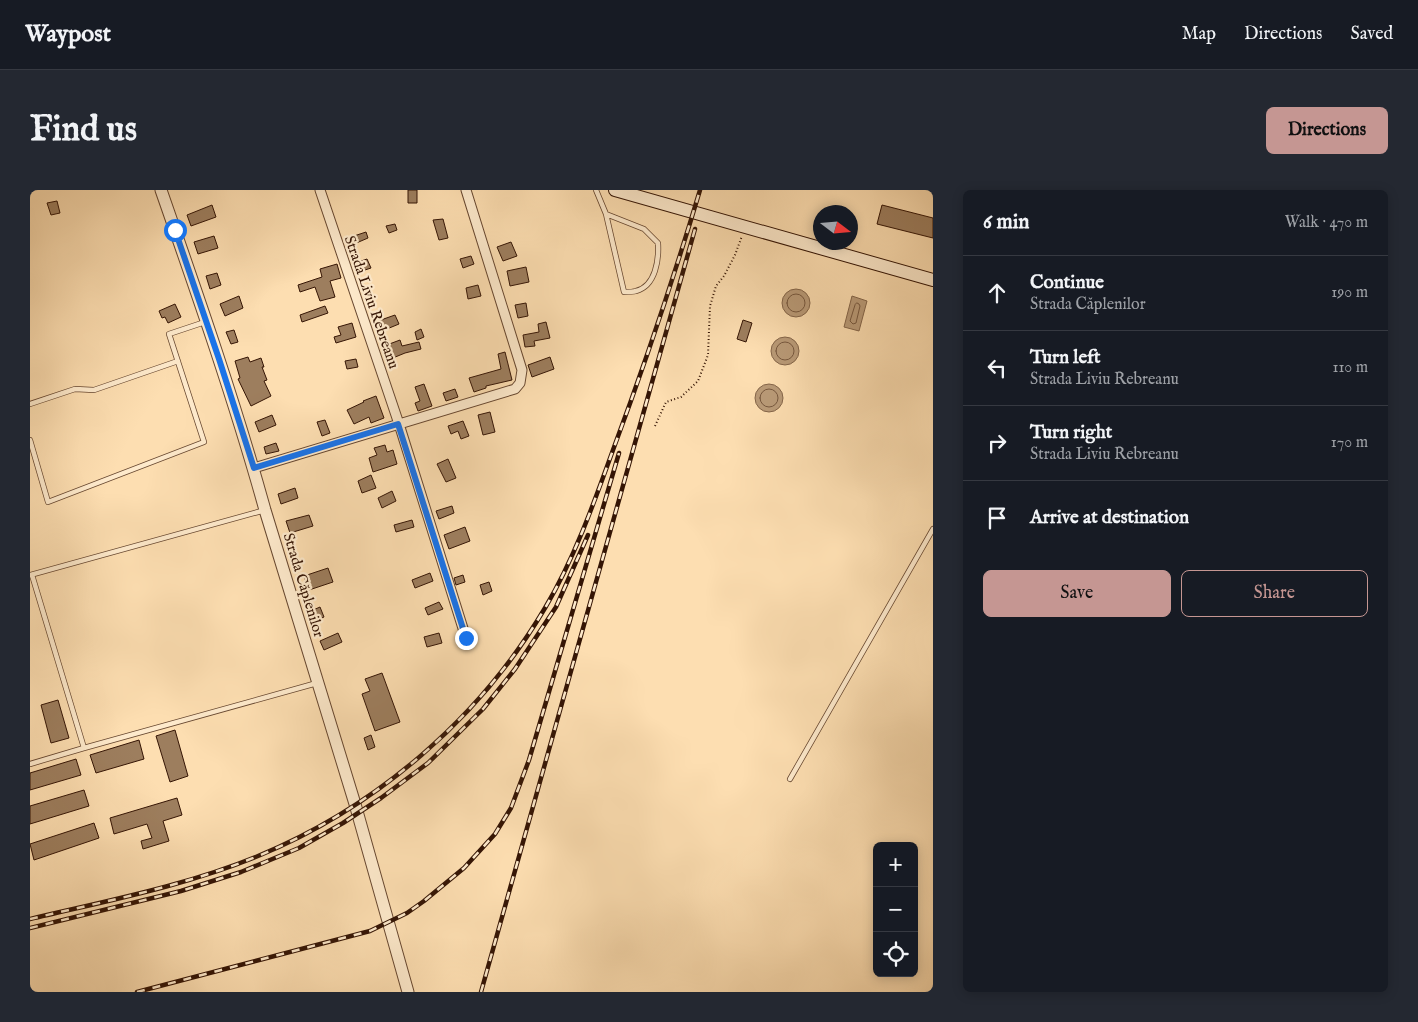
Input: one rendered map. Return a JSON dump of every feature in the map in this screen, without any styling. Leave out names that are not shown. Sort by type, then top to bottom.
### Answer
[{"type":"main road","points":[[614,190],[933,280]]},
{"type":"street","name":"Strada Căplenilor","points":[[161,190],[254,468],[265,510],[355,804],[408,992]]},
{"type":"street","name":"Strada Liviu Rebreanu","points":[[320,190],[398,424],[466,638]]},
{"type":"street","points":[[254,468],[516,389],[520,383],[522,370],[466,190]]},
{"type":"lane","points":[[596,190],[606,214],[624,292],[638,291],[650,283],[659,258],[658,242],[644,229],[606,214]]},
{"type":"lane","points":[[30,440],[48,502],[204,442],[169,334],[206,322]]},
{"type":"lane","points":[[30,404],[75,389],[94,390],[178,361]]},
{"type":"lane","points":[[84,748],[31,575],[265,510]]},
{"type":"lane","points":[[790,779],[933,529]]},
{"type":"lane","points":[[30,764],[318,683]]},
{"type":"path","points":[[655,426],[666,402],[681,398],[698,381],[708,354],[710,306],[716,286],[724,276],[735,255],[745,227]]},
{"type":"water","points":[[796,289],[806,293],[810,303],[806,313],[796,317],[786,313],[782,303],[786,293]]},
{"type":"water","points":[[852,296],[867,301],[859,331],[844,327]]},
{"type":"water","points":[[785,337],[795,341],[799,351],[795,361],[785,365],[775,361],[771,351],[775,341]]},
{"type":"water","points":[[769,384],[779,388],[783,398],[779,408],[769,412],[759,408],[755,398],[759,388]]},
{"type":"building","points":[[408,190],[417,190],[417,203],[408,203]]},
{"type":"building","points":[[57,201],[60,213],[51,215],[47,203]]},
{"type":"building","points":[[212,205],[216,217],[191,226],[187,215]]},
{"type":"building","points":[[882,205],[933,218],[933,238],[877,224]]},
{"type":"building","points":[[443,219],[448,238],[439,240],[433,220]]},
{"type":"building","points":[[395,224],[397,230],[389,233],[386,226]]},
{"type":"building","points":[[366,232],[368,238],[354,244],[351,237]]},
{"type":"building","points":[[214,236],[218,248],[198,254],[194,242]]},
{"type":"building","points":[[511,242],[517,256],[503,261],[497,247]]},
{"type":"building","points":[[471,256],[474,264],[463,268],[460,259]]},
{"type":"building","points":[[367,259],[371,268],[362,271],[358,262]]},
{"type":"building","points":[[337,264],[341,278],[330,281],[335,297],[320,301],[315,287],[300,292],[298,285],[322,277],[320,269]]},
{"type":"building","points":[[526,267],[529,282],[510,286],[507,271]]},
{"type":"building","points":[[217,273],[221,285],[210,289],[206,276]]},
{"type":"building","points":[[478,285],[481,296],[468,299],[466,288]]},
{"type":"building","points":[[239,296],[243,308],[225,316],[220,304]]},
{"type":"building","points":[[526,303],[528,316],[518,318],[515,305]]},
{"type":"building","points":[[175,304],[181,317],[168,323],[165,317],[162,318],[159,311]]},
{"type":"building","points":[[325,306],[328,313],[302,322],[300,315]]},
{"type":"building","points":[[395,315],[399,324],[382,331],[378,321]]},
{"type":"building","points":[[743,320],[752,323],[746,342],[737,339]]},
{"type":"building","points":[[546,322],[550,338],[534,341],[535,346],[525,347],[523,335],[539,332],[538,324]]},
{"type":"building","points":[[352,323],[356,337],[336,343],[334,337],[341,335],[338,327]]},
{"type":"building","points":[[421,329],[424,337],[417,340],[415,332]]},
{"type":"building","points":[[234,330],[238,342],[231,344],[226,332]]},
{"type":"building","points":[[400,340],[402,346],[419,342],[421,349],[388,360],[384,346]]},
{"type":"building","points":[[505,352],[512,380],[486,386],[486,388],[474,392],[469,378],[501,369],[498,354]]},
{"type":"building","points":[[248,357],[250,362],[261,358],[267,380],[264,381],[271,396],[251,406],[238,379],[240,378],[235,361]]},
{"type":"building","points":[[550,357],[554,369],[532,377],[528,365]]},
{"type":"building","points":[[356,359],[358,367],[347,369],[345,361]]},
{"type":"building","points":[[424,384],[432,406],[418,411],[415,403],[420,401],[415,387]]},
{"type":"building","points":[[455,389],[458,397],[446,401],[443,393]]},
{"type":"building","points":[[376,396],[384,418],[371,423],[369,417],[354,424],[347,410]]},
{"type":"building","points":[[490,412],[495,432],[483,435],[478,415]]},
{"type":"building","points":[[272,415],[276,425],[259,432],[255,422]]},
{"type":"building","points":[[325,420],[330,433],[322,436],[317,422]]},
{"type":"building","points":[[463,421],[469,436],[461,439],[458,431],[451,434],[448,426]]},
{"type":"building","points":[[276,443],[279,451],[266,454],[264,447]]},
{"type":"building","points":[[385,445],[387,452],[393,450],[397,464],[373,472],[369,458],[377,455],[374,448]]},
{"type":"building","points":[[448,459],[456,478],[446,482],[437,464]]},
{"type":"building","points":[[371,475],[376,488],[362,493],[358,481]]},
{"type":"building","points":[[295,488],[298,498],[281,504],[278,494]]},
{"type":"building","points":[[392,491],[396,501],[382,508],[378,498]]},
{"type":"building","points":[[452,506],[454,513],[439,519],[436,511]]},
{"type":"building","points":[[309,515],[313,526],[290,533],[286,521]]},
{"type":"building","points":[[412,520],[414,527],[396,532],[394,525]]},
{"type":"building","points":[[465,527],[470,541],[449,549],[444,535]]},
{"type":"building","points":[[328,568],[333,582],[309,590],[304,576]]},
{"type":"building","points":[[430,573],[433,581],[415,588],[412,580]]},
{"type":"building","points":[[463,575],[465,582],[456,585],[454,578]]},
{"type":"building","points":[[489,582],[492,591],[483,595],[480,585]]},
{"type":"building","points":[[439,602],[443,609],[428,615],[425,608]]},
{"type":"building","points":[[320,607],[324,617],[315,621],[311,611]]},
{"type":"building","points":[[338,633],[342,642],[324,650],[320,641]]},
{"type":"building","points":[[439,633],[442,643],[427,647],[424,637]]},
{"type":"building","points":[[382,673],[400,722],[375,731],[362,694],[370,691],[365,679]]},
{"type":"building","points":[[58,700],[69,738],[51,743],[41,705]]},
{"type":"building","points":[[175,730],[188,776],[170,782],[156,736]]},
{"type":"building","points":[[371,735],[375,747],[368,750],[364,738]]},
{"type":"building","points":[[139,740],[144,759],[96,773],[90,755]]},
{"type":"building","points":[[76,759],[81,775],[30,790],[30,773]]},
{"type":"building","points":[[84,790],[89,806],[30,824],[30,806]]},
{"type":"building","points":[[177,798],[182,815],[163,821],[169,841],[143,849],[141,841],[152,838],[147,824],[114,834],[110,818]]},
{"type":"building","points":[[94,823],[99,838],[34,860],[30,844]]},
{"type":"railway","points":[[30,919],[145,892],[202,876],[258,856],[302,836],[344,812],[384,785],[422,755],[457,722],[519,648],[545,608],[565,570],[583,530],[636,385],[700,190]]},
{"type":"railway","points":[[481,992],[695,229]]},
{"type":"railway","points":[[137,992],[370,931],[407,913],[424,901],[464,868],[495,834],[511,808],[529,760],[619,453]]},
{"type":"railway","points":[[30,928],[181,891],[241,872],[299,848],[343,823],[381,798],[428,763],[483,709],[515,669],[556,607],[588,535]]},
{"type":"route","points":[[175,230],[254,468],[398,424],[466,638]]}]
